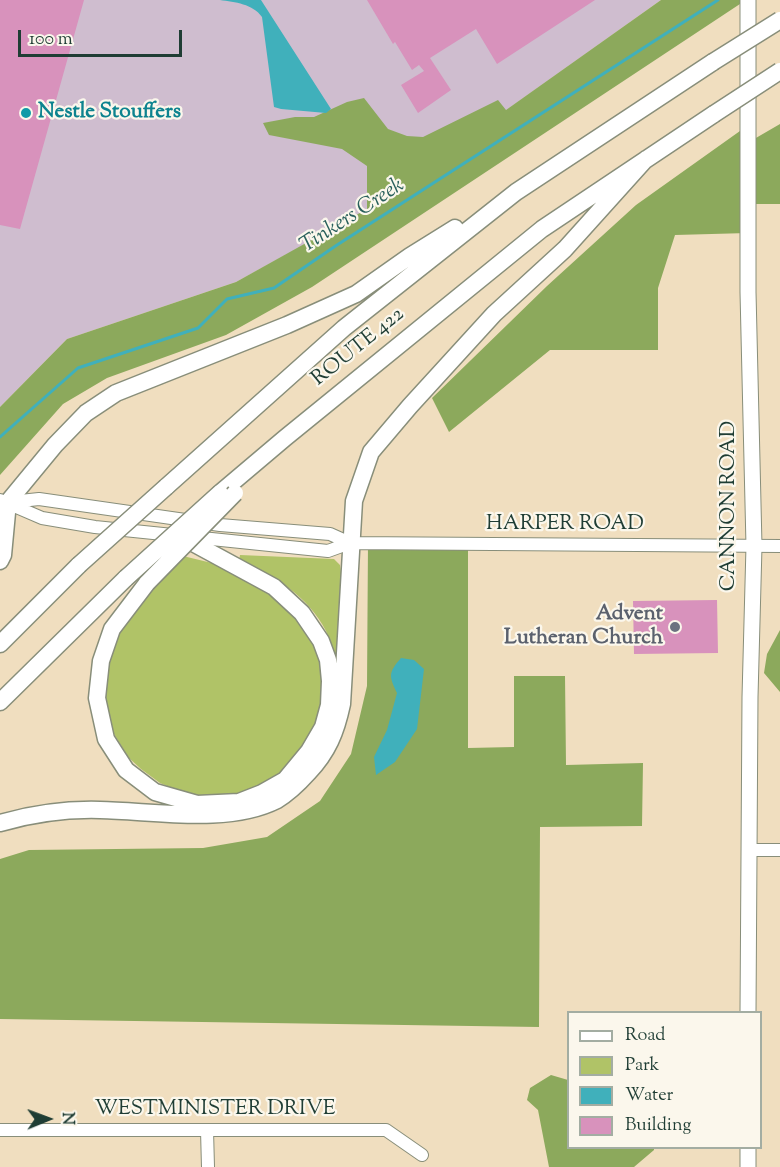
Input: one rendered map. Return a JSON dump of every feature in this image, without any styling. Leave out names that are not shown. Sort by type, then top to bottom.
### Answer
[{"type":"highway","name":"ROUTE 422","points":[[0,644],[79,565],[344,328],[516,192],[780,20]]},
{"type":"highway","name":"ROUTE 422","points":[[228,493],[285,438],[542,229],[780,71]]},
{"type":"highway","points":[[0,824],[42,814],[97,810],[222,815],[256,808],[278,799],[297,785],[318,763],[337,728],[342,704],[354,501],[371,452],[494,314],[565,249],[646,159]]},
{"type":"highway","points":[[0,561],[3,555],[4,501],[86,413],[116,393],[286,325],[356,294],[410,256],[516,192]]},
{"type":"highway","points":[[0,702],[126,578],[228,493]]},
{"type":"highway","points":[[180,536],[226,562],[249,571],[274,587],[302,613],[321,641],[328,660],[329,705],[323,727],[309,751],[285,780],[262,793],[239,802],[197,804],[154,792],[126,770],[106,739],[97,698],[101,661],[112,629],[147,582],[228,493]]},
{"type":"main road","name":"CANNON ROAD","points":[[748,0],[748,292],[754,546],[748,850],[748,1011]]},
{"type":"main road","points":[[748,1149],[748,1167]]},
{"type":"street","name":"HARPER ROAD","points":[[4,501],[39,499],[220,525],[330,534],[350,543]]},
{"type":"street","name":"HARPER ROAD","points":[[4,501],[42,518],[180,536],[328,551],[350,543],[780,546]]},
{"type":"street","points":[[748,850],[780,850]]},
{"type":"street","name":"WESTMINISTER DRIVE","points":[[0,1130],[386,1130],[422,1155]]},
{"type":"street","points":[[207,1130],[208,1167]]},
{"type":"shaded area","points":[[0,0],[661,0],[362,213],[236,282],[67,339],[0,407]]},
{"type":"green space","points":[[661,0],[746,0],[312,287],[226,335],[107,378],[63,404],[0,475],[0,407],[67,339],[236,282],[367,209],[367,166],[342,149],[269,135],[263,123],[295,117],[314,117],[347,102],[364,98],[388,129],[407,136],[423,137],[498,100],[506,110]]},
{"type":"green space","points":[[780,124],[780,204],[748,204],[748,233],[675,235],[658,288],[658,350],[550,350],[449,432],[432,398],[547,286],[636,205],[747,126],[749,142]]},
{"type":"green space","points":[[368,543],[468,543],[468,748],[514,747],[514,676],[565,676],[566,765],[643,763],[642,826],[540,827],[539,1027],[0,1019],[0,859],[29,850],[203,848],[267,837],[320,801],[351,754],[367,686]]},
{"type":"green space","points":[[240,555],[334,559],[340,565],[343,586],[341,658],[335,659],[326,631],[310,607],[277,580],[239,561]]},
{"type":"green space","points":[[183,556],[220,565],[272,591],[317,643],[326,679],[324,705],[314,737],[281,776],[241,795],[211,797],[184,793],[160,783],[129,758],[114,734],[104,701],[108,660],[124,624],[160,577]]},
{"type":"green space","points":[[780,630],[780,692],[764,673],[767,654]]},
{"type":"green space","points":[[551,1075],[567,1080],[567,1149],[654,1150],[634,1167],[549,1167],[538,1110],[527,1100],[530,1088]]},
{"type":"water","points":[[220,0],[261,0],[331,109],[326,113],[274,107],[262,17],[249,6]]},
{"type":"water","points":[[401,658],[414,660],[424,669],[417,729],[395,762],[376,775],[374,757],[387,730],[397,693],[391,675]]},
{"type":"building","name":"Nestle Stouffers","points":[[0,0],[84,0],[20,229],[0,225]]},
{"type":"building","points":[[367,0],[595,0],[497,64],[476,29],[430,58],[451,90],[418,113],[401,85],[424,71],[419,65],[412,70],[395,42],[393,44]]},
{"type":"building","name":"Advent Lutheran Church","points":[[717,600],[718,653],[634,654],[633,601]]},
{"type":"waterway","name":"Tinkers Creek","points":[[0,437],[78,368],[198,328],[227,299],[274,288],[718,0]]},
{"type":"place","name":"Nestle Stouffers","points":[[26,113]]},
{"type":"place","name":"Advent Lutheran Church","points":[[675,627]]}]
